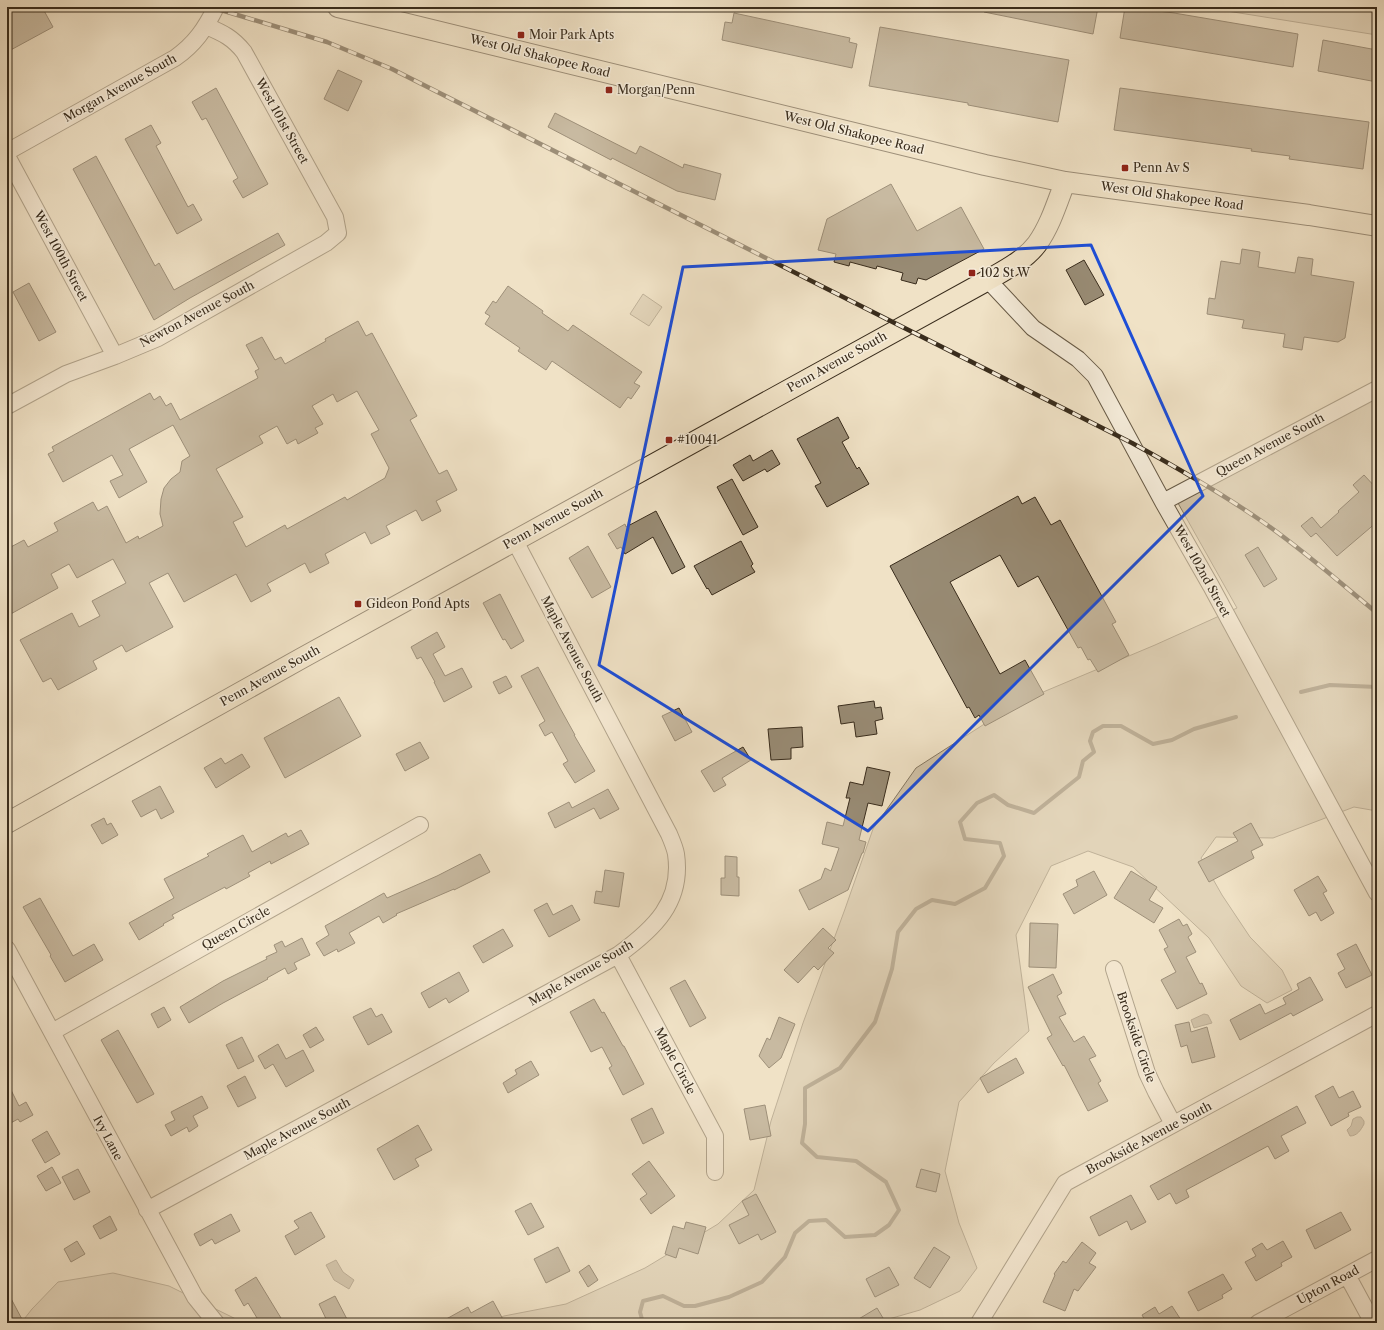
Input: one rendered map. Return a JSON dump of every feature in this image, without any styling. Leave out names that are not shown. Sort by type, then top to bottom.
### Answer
[{"type":"main road","name":"West Old Shakopee Road","points":[[338,7],[977,163],[1065,182],[1309,215],[1377,226]]},
{"type":"main road","name":"Penn Avenue South","points":[[7,823],[988,280],[1017,262],[1037,244],[1048,226],[1065,182]]},
{"type":"street","name":"Morgan Avenue South","points":[[7,152],[175,58],[197,39],[216,7]]},
{"type":"street","name":"West 101st Street","points":[[206,26],[224,33],[236,42],[244,52],[335,217],[338,233]]},
{"type":"street","name":"West 100th Street","points":[[7,156],[115,356]]},
{"type":"street","name":"Newton Avenue South","points":[[7,406],[66,374],[158,338],[326,243],[338,233]]},
{"type":"street","name":"West 102nd Street","points":[[988,280],[1033,328],[1078,358],[1095,376],[1163,502],[1211,586],[1377,893]]},
{"type":"street","name":"Queen Avenue South","points":[[1163,502],[1377,389]]},
{"type":"street","name":"Maple Avenue South","points":[[147,1210],[618,955],[639,940],[655,925],[666,908],[675,891],[678,871],[676,853],[670,834],[515,541]]},
{"type":"street","name":"Queen Circle","points":[[52,1032],[420,825]]},
{"type":"street","name":"Ivy Lane","points":[[7,949],[195,1297],[216,1323]]},
{"type":"street","name":"Maple Circle","points":[[618,955],[715,1136],[715,1172]]},
{"type":"street","name":"Brookside Circle","points":[[1114,969],[1147,1073],[1174,1124]]},
{"type":"street","name":"Brookside Avenue South","points":[[979,1323],[1066,1183],[1377,1014]]},
{"type":"street","name":"Upton Road","points":[[1258,1323],[1377,1259]]},
{"type":"street","points":[[1347,1275],[1373,1323]]},
{"type":"highlighted area","points":[[1091,245],[1203,496],[868,831],[599,665],[683,267]]},
{"type":"shaded area","points":[[1202,7],[1377,7],[1377,35]]},
{"type":"shaded area","points":[[643,294],[662,307],[649,326],[630,314]]},
{"type":"shaded area","points":[[1377,383],[1377,811],[1354,807],[1273,838],[1216,837],[1201,858],[1222,895],[1250,937],[1282,970],[1292,990],[1267,1003],[1241,986],[1209,938],[1133,867],[1088,851],[1051,866],[1016,935],[1029,1031],[994,1063],[959,1102],[945,1171],[959,1223],[977,1268],[960,1291],[920,1310],[875,1323],[486,1323],[504,1316],[566,1304],[645,1268],[718,1224],[754,1190],[771,1121],[803,1023],[873,829],[916,768],[1017,703],[1155,645],[1237,608],[1174,496]]},
{"type":"shaded area","points":[[1204,1014],[1208,1015],[1212,1023],[1194,1028],[1191,1020]]},
{"type":"shaded area","points":[[1361,1117],[1364,1124],[1357,1134],[1350,1136],[1347,1130],[1351,1126],[1353,1119]]},
{"type":"shaded area","points":[[336,1260],[343,1272],[354,1280],[349,1289],[334,1280],[326,1265]]},
{"type":"shaded area","points":[[113,1273],[169,1286],[244,1323],[21,1323],[32,1309],[58,1282]]},
{"type":"building","points":[[7,7],[26,7],[28,11],[35,7],[42,7],[53,27],[7,52]]},
{"type":"building","points":[[985,7],[1098,7],[1093,34],[984,12]]},
{"type":"building","points":[[1125,7],[1174,13],[1298,34],[1293,67],[1120,38]]},
{"type":"building","points":[[734,13],[850,38],[849,42],[857,44],[852,68],[722,40],[725,22],[732,23]]},
{"type":"building","points":[[880,27],[1069,60],[1058,122],[968,105],[968,103],[869,86]]},
{"type":"building","points":[[1323,40],[1377,50],[1377,82],[1318,71]]},
{"type":"building","points":[[338,70],[362,81],[348,111],[324,99]]},
{"type":"building","points":[[216,88],[268,184],[243,198],[233,181],[238,178],[206,118],[202,120],[192,102]]},
{"type":"building","points":[[1120,88],[1369,122],[1363,169],[1289,159],[1290,156],[1251,151],[1252,149],[1114,130]]},
{"type":"building","points":[[555,113],[636,154],[640,146],[683,168],[684,164],[721,174],[715,200],[677,191],[612,158],[611,160],[548,127]]},
{"type":"building","points":[[151,125],[161,143],[156,146],[188,207],[193,204],[202,220],[177,234],[125,139]]},
{"type":"building","points":[[96,156],[155,266],[159,263],[174,290],[278,233],[285,245],[190,298],[154,320],[73,169]]},
{"type":"building","points":[[891,184],[917,231],[961,207],[984,249],[926,280],[918,278],[916,284],[901,280],[903,273],[877,266],[876,269],[850,262],[849,266],[834,262],[836,254],[818,250],[827,219]]},
{"type":"building","points":[[1242,249],[1260,252],[1258,267],[1295,273],[1298,257],[1313,259],[1311,275],[1354,282],[1345,338],[1338,342],[1304,337],[1302,350],[1283,347],[1285,334],[1242,328],[1244,320],[1207,314],[1209,298],[1215,299],[1221,261],[1240,264]]},
{"type":"building","points":[[1084,260],[1104,295],[1085,305],[1066,270]]},
{"type":"building","points":[[29,283],[56,332],[39,341],[13,292]]},
{"type":"building","points":[[508,286],[568,331],[573,325],[642,372],[634,383],[640,386],[631,399],[628,397],[620,408],[552,361],[546,370],[518,351],[520,348],[485,324],[490,316],[485,313],[493,301],[496,303]]},
{"type":"building","points":[[358,321],[366,336],[372,333],[417,416],[410,420],[439,474],[447,470],[457,490],[436,501],[441,511],[422,521],[416,510],[386,526],[390,534],[371,544],[365,532],[325,554],[329,563],[310,573],[305,563],[267,584],[271,591],[251,602],[236,574],[184,602],[168,573],[149,583],[173,627],[126,652],[122,645],[93,661],[97,669],[58,690],[51,678],[43,682],[20,640],[72,613],[79,627],[100,616],[92,601],[126,583],[113,559],[77,578],[69,564],[51,574],[58,588],[7,616],[7,549],[24,540],[28,547],[58,531],[54,523],[93,502],[98,511],[107,506],[126,543],[138,536],[139,539],[163,526],[160,514],[161,499],[164,488],[171,479],[180,472],[182,461],[190,456],[173,425],[129,449],[147,482],[119,498],[110,481],[123,475],[112,455],[63,482],[48,454],[54,451],[52,447],[150,393],[154,400],[160,396],[166,406],[171,403],[180,420],[258,378],[255,371],[259,369],[246,345],[262,337],[275,360],[281,357],[285,364],[326,341],[325,339]],"holes":[[[357,391],[379,430],[371,434],[389,468],[385,478],[347,500],[345,497],[287,529],[285,525],[246,547],[233,522],[243,517],[216,469],[263,443],[259,436],[277,426],[287,444],[296,439],[298,444],[318,433],[315,428],[323,424],[312,406],[333,394],[337,402]]]},
{"type":"building","points":[[838,417],[849,438],[842,442],[857,469],[859,467],[869,484],[827,507],[815,486],[821,483],[797,439]]},
{"type":"building","points":[[772,450],[780,464],[767,472],[765,469],[743,481],[733,465],[750,455],[753,461]]},
{"type":"building","points":[[1364,475],[1377,489],[1377,522],[1337,556],[1316,533],[1311,537],[1301,526],[1312,517],[1321,528],[1359,492],[1353,485]]},
{"type":"building","points":[[732,479],[758,527],[743,535],[717,487]]},
{"type":"building","points":[[1018,496],[1022,504],[1035,497],[1051,525],[1060,520],[1116,622],[1112,624],[1129,655],[1098,672],[1090,659],[1088,660],[1081,647],[1078,648],[1038,576],[1018,587],[1000,555],[950,582],[1000,674],[1025,660],[1044,694],[985,726],[979,715],[975,718],[969,707],[967,708],[890,566]]},
{"type":"building","points":[[656,511],[685,567],[672,574],[653,537],[625,554],[621,547],[617,549],[608,534],[625,524],[626,527]]},
{"type":"building","points":[[741,541],[753,564],[751,566],[755,572],[712,595],[694,566]]},
{"type":"building","points":[[588,546],[611,587],[592,598],[569,558]]},
{"type":"building","points":[[1258,547],[1277,579],[1264,587],[1245,555]]},
{"type":"building","points":[[500,594],[524,641],[511,649],[505,639],[503,640],[483,603]]},
{"type":"building","points":[[437,632],[445,647],[433,654],[445,676],[462,668],[472,687],[444,702],[421,657],[417,659],[411,647]]},
{"type":"building","points":[[538,667],[595,771],[575,783],[563,764],[568,761],[552,732],[545,736],[539,725],[545,721],[521,676]]},
{"type":"building","points":[[506,676],[512,687],[499,694],[493,682]]},
{"type":"building","points":[[339,697],[361,736],[285,778],[264,738]]},
{"type":"building","points":[[874,701],[875,708],[881,707],[883,719],[875,721],[877,734],[856,737],[854,722],[841,724],[838,706]]},
{"type":"building","points":[[679,708],[692,732],[675,741],[662,716]]},
{"type":"building","points":[[802,727],[803,747],[791,748],[791,759],[771,760],[768,729]]},
{"type":"building","points":[[420,742],[429,758],[405,771],[396,754]]},
{"type":"building","points":[[743,747],[751,760],[722,778],[726,785],[714,792],[701,771]]},
{"type":"building","points":[[242,754],[250,767],[216,788],[204,768],[221,758],[225,764]]},
{"type":"building","points":[[867,767],[890,772],[882,806],[868,803],[859,840],[866,842],[848,890],[809,910],[799,890],[821,879],[825,868],[831,871],[839,848],[822,844],[827,822],[843,826],[850,798],[846,798],[850,782],[863,785]]},
{"type":"building","points":[[160,786],[174,812],[161,819],[156,809],[141,817],[132,801]]},
{"type":"building","points":[[608,789],[619,809],[600,819],[594,808],[555,828],[548,813],[569,802],[572,808]]},
{"type":"building","points":[[104,818],[107,825],[111,823],[118,835],[102,844],[91,825]]},
{"type":"building","points":[[1251,823],[1263,845],[1251,851],[1254,858],[1209,882],[1198,862],[1238,841],[1233,833]]},
{"type":"building","points":[[301,830],[309,844],[271,864],[270,861],[248,873],[250,876],[226,889],[225,887],[172,915],[174,918],[139,940],[129,923],[174,898],[164,879],[209,856],[207,854],[243,835],[252,852],[286,833],[288,837]]},
{"type":"building","points":[[480,854],[490,872],[454,890],[396,914],[397,915],[383,923],[379,916],[349,933],[355,943],[338,952],[337,949],[324,956],[316,943],[329,935],[325,926],[384,893],[387,898],[437,876]]},
{"type":"building","points":[[725,856],[737,857],[739,896],[721,895],[721,878],[725,878]]},
{"type":"building","points":[[605,870],[624,873],[619,907],[594,903],[596,891],[602,892]]},
{"type":"building","points":[[1094,871],[1107,895],[1074,914],[1063,894],[1078,886],[1076,880]]},
{"type":"building","points":[[1131,871],[1157,887],[1149,900],[1163,908],[1154,923],[1114,898]]},
{"type":"building","points":[[1318,876],[1327,891],[1323,893],[1334,913],[1321,921],[1316,912],[1309,916],[1294,890]]},
{"type":"building","points":[[40,898],[73,956],[94,944],[103,960],[65,982],[23,907]]},
{"type":"building","points":[[547,903],[553,915],[572,905],[580,920],[549,937],[534,910]]},
{"type":"building","points":[[1179,919],[1183,926],[1187,924],[1192,934],[1188,937],[1196,952],[1186,957],[1207,994],[1177,1009],[1161,980],[1176,972],[1164,949],[1168,947],[1159,930]]},
{"type":"building","points":[[1030,923],[1058,924],[1056,968],[1029,967]]},
{"type":"building","points":[[823,928],[836,940],[828,948],[834,953],[818,970],[814,966],[798,983],[784,970]]},
{"type":"building","points":[[503,929],[513,946],[483,963],[473,946]]},
{"type":"building","points":[[302,938],[310,955],[294,963],[297,969],[288,974],[285,968],[189,1023],[180,1007],[223,981],[267,959],[266,957],[277,952],[274,945],[282,941],[285,947]]},
{"type":"building","points":[[1356,944],[1372,975],[1346,988],[1338,973],[1345,969],[1337,954]]},
{"type":"building","points":[[459,972],[469,991],[449,1003],[446,998],[429,1008],[421,993]]},
{"type":"building","points":[[1053,974],[1062,993],[1057,996],[1066,1014],[1059,1017],[1074,1042],[1084,1036],[1096,1056],[1089,1059],[1101,1081],[1098,1083],[1108,1101],[1088,1111],[1064,1065],[1063,1066],[1047,1038],[1052,1035],[1028,987]]},
{"type":"building","points":[[1310,977],[1323,1000],[1293,1016],[1291,1013],[1240,1040],[1230,1020],[1260,1004],[1265,1014],[1286,1004],[1283,998],[1299,989],[1297,984]]},
{"type":"building","points":[[685,980],[706,1018],[690,1027],[670,988]]},
{"type":"building","points":[[594,999],[602,1013],[604,1012],[624,1046],[644,1084],[623,1095],[609,1068],[612,1066],[602,1047],[591,1052],[570,1012]]},
{"type":"building","points":[[164,1007],[171,1020],[158,1028],[151,1014]]},
{"type":"building","points":[[371,1008],[376,1017],[382,1014],[392,1032],[368,1045],[353,1017]]},
{"type":"building","points":[[779,1017],[795,1024],[781,1058],[769,1068],[759,1056],[767,1038],[770,1040]]},
{"type":"building","points":[[1189,1022],[1191,1032],[1207,1027],[1215,1057],[1192,1063],[1187,1045],[1181,1047],[1175,1025]]},
{"type":"building","points":[[316,1027],[324,1040],[310,1048],[303,1035]]},
{"type":"building","points":[[118,1030],[154,1094],[137,1103],[101,1040]]},
{"type":"building","points":[[242,1037],[254,1061],[238,1069],[226,1045]]},
{"type":"building","points":[[278,1044],[286,1059],[303,1050],[314,1071],[286,1087],[273,1064],[265,1069],[258,1056]]},
{"type":"building","points":[[1016,1058],[1024,1073],[988,1093],[980,1078]]},
{"type":"building","points":[[531,1061],[539,1075],[508,1093],[503,1083],[517,1074],[515,1070]]},
{"type":"building","points":[[245,1076],[256,1098],[238,1107],[227,1086]]},
{"type":"building","points":[[7,1082],[19,1106],[26,1102],[33,1115],[20,1122],[18,1119],[7,1125]]},
{"type":"building","points":[[1333,1086],[1339,1098],[1353,1091],[1361,1107],[1348,1113],[1349,1116],[1331,1126],[1315,1096]]},
{"type":"building","points":[[202,1096],[208,1108],[193,1116],[198,1126],[189,1132],[187,1127],[171,1136],[165,1125],[175,1120],[171,1112]]},
{"type":"building","points":[[765,1105],[771,1136],[750,1140],[744,1109]]},
{"type":"building","points":[[1297,1106],[1306,1123],[1281,1136],[1289,1151],[1275,1159],[1268,1146],[1186,1190],[1189,1197],[1176,1204],[1170,1193],[1158,1200],[1150,1186]]},
{"type":"building","points":[[652,1108],[664,1133],[643,1144],[631,1119]]},
{"type":"building","points":[[418,1125],[432,1150],[415,1159],[419,1166],[394,1180],[377,1149]]},
{"type":"building","points":[[47,1131],[60,1154],[45,1163],[32,1140]]},
{"type":"building","points":[[649,1161],[675,1196],[651,1214],[640,1199],[647,1194],[632,1174]]},
{"type":"building","points":[[52,1167],[61,1183],[46,1191],[37,1176]]},
{"type":"building","points":[[78,1169],[90,1192],[74,1200],[62,1177]]},
{"type":"building","points":[[921,1169],[940,1174],[936,1192],[916,1187]]},
{"type":"building","points":[[756,1194],[776,1232],[761,1240],[758,1234],[739,1244],[729,1225],[749,1215],[742,1201]]},
{"type":"building","points":[[1131,1195],[1146,1222],[1131,1230],[1127,1221],[1099,1236],[1090,1217]]},
{"type":"building","points":[[531,1203],[544,1227],[528,1235],[515,1211]]},
{"type":"building","points":[[311,1212],[325,1237],[295,1255],[285,1236],[299,1228],[294,1221]]},
{"type":"building","points":[[1341,1212],[1351,1230],[1315,1249],[1306,1230]]},
{"type":"building","points":[[231,1214],[240,1231],[215,1244],[212,1239],[200,1246],[194,1234]]},
{"type":"building","points":[[110,1216],[117,1230],[100,1239],[93,1226]]},
{"type":"building","points":[[686,1222],[706,1227],[698,1254],[679,1248],[676,1258],[665,1254],[673,1226],[684,1229]]},
{"type":"building","points":[[77,1241],[85,1254],[71,1262],[64,1249]]},
{"type":"building","points":[[1283,1241],[1292,1257],[1281,1263],[1282,1266],[1256,1281],[1245,1262],[1256,1256],[1252,1249],[1262,1243],[1267,1250]]},
{"type":"building","points":[[1082,1242],[1096,1253],[1089,1263],[1096,1267],[1078,1291],[1074,1289],[1065,1311],[1043,1302],[1055,1275],[1054,1274],[1063,1261],[1066,1263]]},
{"type":"building","points":[[558,1247],[570,1271],[546,1283],[534,1259]]},
{"type":"building","points":[[934,1247],[950,1257],[930,1288],[914,1278]]},
{"type":"building","points":[[589,1265],[598,1280],[588,1287],[579,1272]]},
{"type":"building","points":[[889,1267],[899,1285],[875,1297],[866,1279]]},
{"type":"building","points":[[1223,1274],[1232,1289],[1222,1295],[1223,1298],[1198,1311],[1188,1292]]},
{"type":"building","points":[[256,1277],[284,1323],[260,1323],[248,1303],[244,1306],[235,1290]]},
{"type":"building","points":[[7,1291],[24,1323],[7,1323]]},
{"type":"building","points":[[335,1296],[349,1323],[328,1323],[319,1304]]},
{"type":"building","points":[[493,1301],[505,1323],[439,1323],[468,1307],[471,1313]]},
{"type":"building","points":[[1172,1306],[1183,1323],[1144,1323],[1146,1322],[1142,1315],[1155,1307],[1159,1314]]},
{"type":"building","points":[[877,1308],[886,1323],[852,1323]]},
{"type":"waterway","points":[[1301,692],[1330,685],[1377,687]]},
{"type":"waterway","points":[[643,1323],[640,1312],[643,1301],[663,1296],[684,1306],[695,1306],[729,1297],[762,1282],[785,1257],[795,1233],[809,1221],[826,1220],[845,1237],[875,1235],[889,1225],[899,1210],[886,1182],[856,1161],[817,1157],[802,1143],[805,1124],[805,1088],[840,1068],[875,1022],[892,969],[898,932],[916,909],[932,900],[955,904],[985,888],[1004,856],[1000,843],[965,839],[960,822],[977,803],[994,795],[1008,805],[1034,813],[1079,777],[1083,761],[1094,752],[1090,741],[1093,732],[1103,726],[1121,726],[1153,744],[1172,740],[1194,729],[1236,717]]},
{"type":"railway","points":[[211,7],[327,42],[392,69],[1132,443],[1197,480],[1260,520],[1305,554],[1377,613]]},
{"type":"place","name":"Moir Park Apts","points":[[521,35]]},
{"type":"place","name":"Morgan/Penn","points":[[609,90]]},
{"type":"place","name":"Penn Av S","points":[[1125,168]]},
{"type":"place","name":"102 St W","points":[[972,273]]},
{"type":"place","name":"#10041","points":[[669,440]]},
{"type":"place","name":"Gideon Pond Apts","points":[[358,604]]}]
